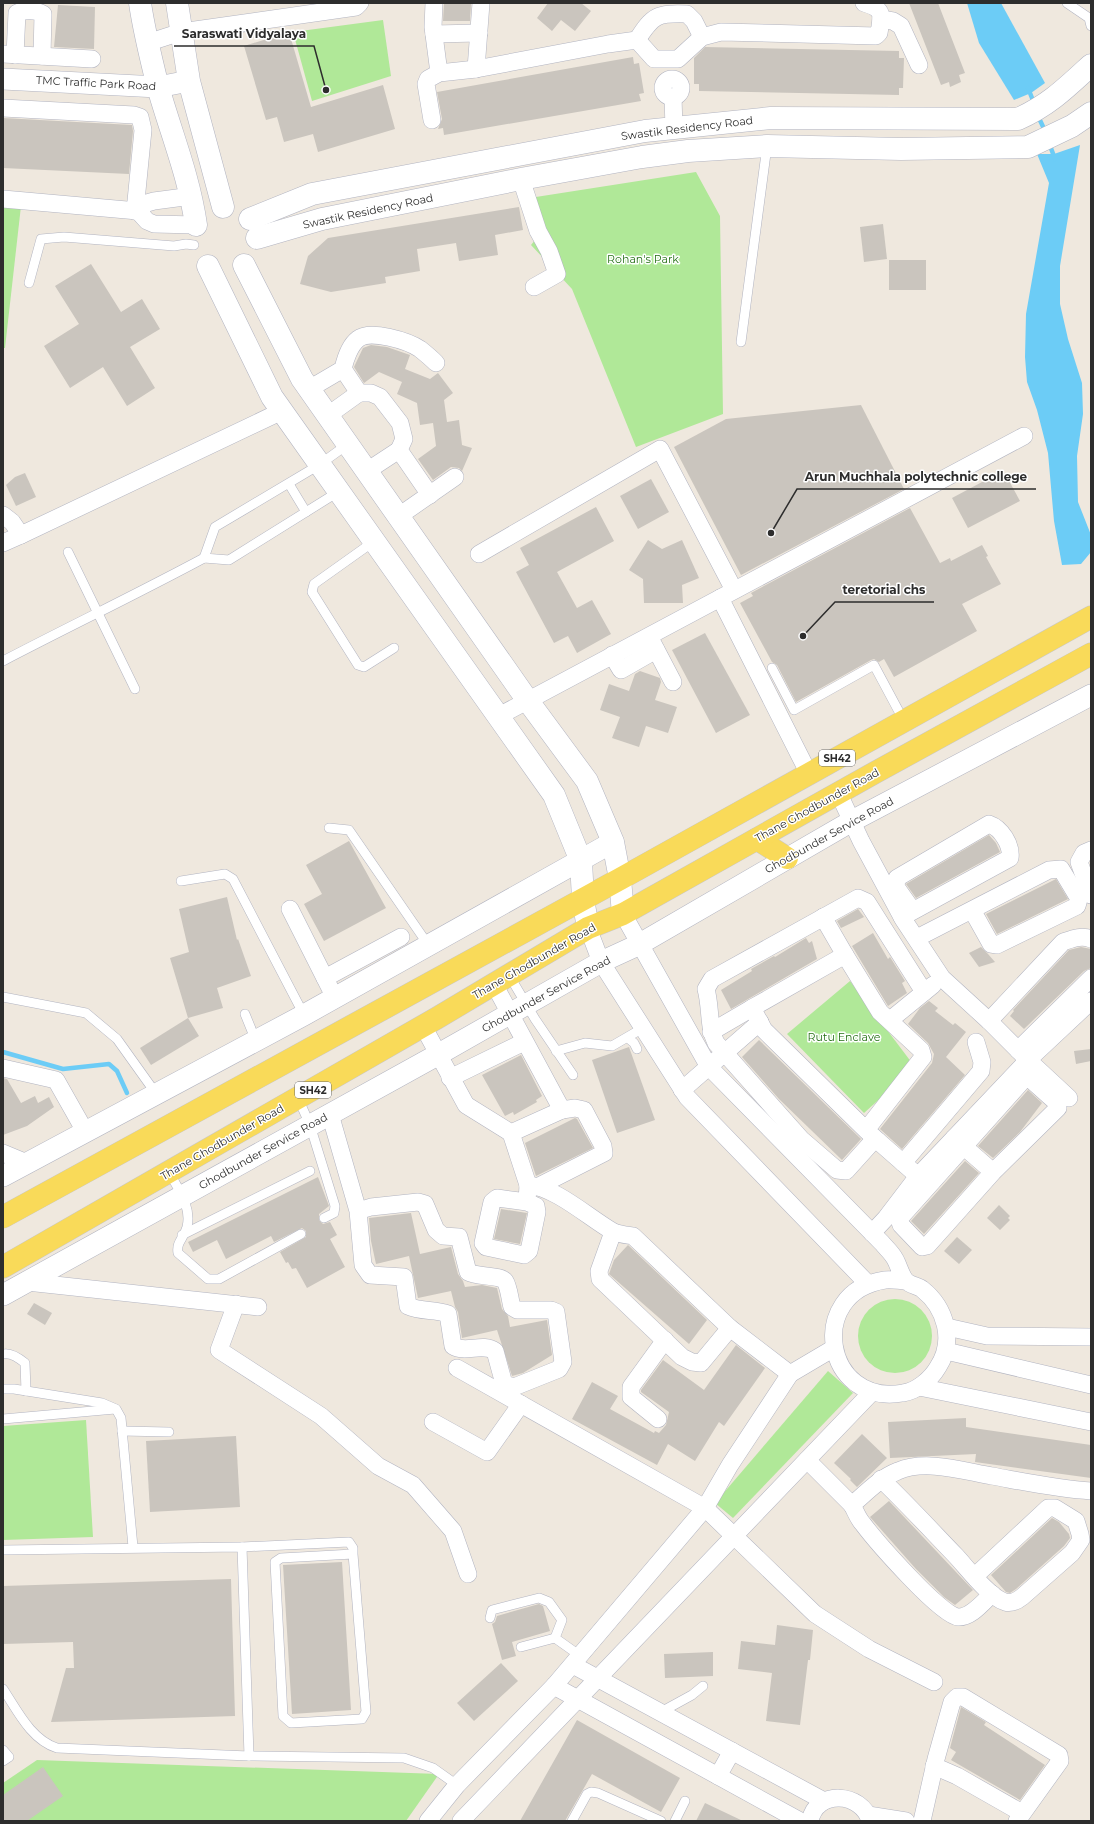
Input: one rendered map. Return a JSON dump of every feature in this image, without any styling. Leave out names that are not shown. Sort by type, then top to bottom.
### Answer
[{"type":"main road","points":[[140,3],[147,43],[158,87],[192,196],[195,235],[199,257],[208,266],[272,397],[373,542],[554,795],[581,861],[583,899],[588,928]]},
{"type":"main road","points":[[177,3],[189,81],[223,208]]},
{"type":"main road","name":"Swastik Residency Road","points":[[253,228],[312,194],[672,128],[771,118],[1018,119],[1036,111],[1054,99],[1091,65]]},
{"type":"main road","name":"Swastik Residency Road","points":[[253,228],[322,220],[521,179],[688,151],[758,147],[901,149],[1028,147],[1072,126],[1091,113]]},
{"type":"main road","points":[[748,121],[758,147]]},
{"type":"main road","points":[[658,155],[672,128],[688,151]]},
{"type":"main road","points":[[195,235],[207,213],[215,209],[223,208],[238,210],[253,228],[254,253],[244,265],[236,270],[226,271],[217,270],[208,266]]},
{"type":"main road","points":[[244,265],[309,390],[528,701],[587,781],[613,842],[620,879],[622,914]]},
{"type":"main road","name":"SH42","points":[[3,1217],[620,879],[1091,617]]},
{"type":"main road","name":"Thane Ghodbunder Road","points":[[3,1267],[423,1026],[588,928],[622,914],[1091,654]]},
{"type":"main road","points":[[757,839],[787,858]]},
{"type":"street","points":[[147,43],[182,32],[356,7],[360,3]]},
{"type":"street","points":[[434,3],[434,34],[439,73]]},
{"type":"street","points":[[476,69],[481,3]]},
{"type":"street","points":[[671,80],[678,59],[702,37],[721,32],[876,36],[879,33],[874,8]]},
{"type":"street","points":[[874,8],[901,26],[919,65]]},
{"type":"street","points":[[42,56],[43,14],[40,12],[21,11],[17,13],[9,55],[92,59]]},
{"type":"street","points":[[432,120],[426,84],[428,79],[439,73],[476,69],[608,44],[637,40],[648,23],[656,16],[672,13],[687,14],[694,21],[702,37]]},
{"type":"street","points":[[434,34],[479,33]]},
{"type":"street","points":[[637,40],[671,80],[680,83],[681,89],[678,94],[673,97],[672,128]]},
{"type":"street","points":[[654,59],[678,59]]},
{"type":"street","name":"TMC Traffic Park Road","points":[[3,79],[158,87],[189,81]]},
{"type":"street","points":[[3,108],[134,115],[140,117],[143,130],[137,211]]},
{"type":"street","points":[[521,179],[538,231],[549,251],[557,274],[534,287]]},
{"type":"street","points":[[137,211],[147,203],[154,201],[192,196]]},
{"type":"street","points":[[3,199],[137,211],[147,221],[154,224],[195,235]]},
{"type":"street","points":[[309,390],[343,369],[345,360],[357,339],[364,336],[390,336],[419,348],[436,363]]},
{"type":"street","points":[[343,369],[359,393]]},
{"type":"street","points":[[327,416],[359,393],[371,393],[380,397],[400,424],[404,439],[399,450],[367,471]]},
{"type":"street","points":[[3,543],[282,411]]},
{"type":"street","points":[[497,717],[614,659],[653,643],[734,590],[1024,436]]},
{"type":"street","points":[[479,554],[660,449],[734,590]]},
{"type":"street","points":[[399,450],[430,495]]},
{"type":"street","points":[[399,516],[455,477]]},
{"type":"street","points":[[3,515],[12,522],[21,535]]},
{"type":"street","points":[[720,598],[809,774]]},
{"type":"street","points":[[653,643],[673,682]]},
{"type":"street","points":[[560,695],[614,659]]},
{"type":"street","name":"Ghodbunder Service Road","points":[[3,1295],[439,1054],[601,962],[638,945],[852,821],[1091,695]]},
{"type":"street","points":[[839,794],[861,841],[907,914]]},
{"type":"street","points":[[907,914],[1010,858],[1011,850],[997,827],[989,824],[897,878],[896,887],[907,914],[917,938],[942,978],[1069,1098]]},
{"type":"street","points":[[3,1176],[86,1133],[304,1015],[613,842]]},
{"type":"street","points":[[1091,850],[1084,853],[1079,862],[1091,895]]},
{"type":"street","points":[[917,938],[1049,870],[1061,869],[1079,899],[1077,906],[997,945],[991,944],[972,910]]},
{"type":"street","points":[[824,917],[845,955],[880,1012],[921,1050],[922,1057],[872,1135],[873,1140],[846,1171],[837,1170],[801,1139],[716,1043],[711,1032],[706,989],[712,979],[858,898],[867,902],[924,992]]},
{"type":"street","points":[[290,909],[335,998]]},
{"type":"street","points":[[622,914],[638,945],[709,1067],[872,1233],[894,1257],[906,1281]]},
{"type":"street","points":[[588,928],[601,962],[687,1097],[868,1284]]},
{"type":"street","points":[[325,978],[400,937]]},
{"type":"street","points":[[989,1021],[1063,942],[1076,938],[1086,937],[1091,939]]},
{"type":"street","points":[[711,1032],[845,955]]},
{"type":"street","points":[[890,1020],[942,978]]},
{"type":"street","points":[[872,1233],[886,1218],[918,1176],[959,1142],[1024,1079],[1029,1078],[1057,1103],[1058,1108],[993,1172],[927,1246],[922,1247],[900,1225],[899,1219],[959,1142],[1023,1055],[1091,978]]},
{"type":"street","points":[[501,979],[518,1009],[524,1042],[562,1110]]},
{"type":"street","points":[[1023,1055],[1091,1001]]},
{"type":"street","points":[[752,1008],[764,1030],[872,1135],[918,1176]]},
{"type":"street","points":[[682,1090],[760,1022]]},
{"type":"street","points":[[423,1026],[466,1105],[511,1133],[534,1185],[585,1213],[613,1232],[633,1236],[730,1328],[790,1374]]},
{"type":"street","points":[[450,1078],[524,1042]]},
{"type":"street","points":[[903,1163],[981,1071],[982,1062],[976,1042]]},
{"type":"street","points":[[3,1068],[56,1080],[86,1133]]},
{"type":"street","points":[[976,1078],[995,1094]]},
{"type":"street","points":[[511,1133],[562,1110],[575,1108],[584,1110],[603,1146],[604,1153],[534,1185],[527,1202]]},
{"type":"street","points":[[330,1114],[358,1211],[363,1265],[370,1275],[404,1277],[408,1306],[417,1310],[441,1311],[448,1314],[453,1346],[458,1348],[488,1347],[495,1351],[504,1384],[514,1387],[559,1369],[564,1362],[556,1312],[551,1310],[516,1310],[512,1307],[505,1282],[501,1278],[473,1275],[468,1272],[459,1237],[454,1235],[443,1236],[436,1230],[425,1204],[418,1202],[371,1207],[358,1211]]},
{"type":"street","points":[[959,1142],[993,1172]]},
{"type":"street","points":[[3,1153],[27,1163]]},
{"type":"street","points":[[613,1232],[599,1271],[600,1279],[682,1357],[692,1362],[701,1363],[730,1328]]},
{"type":"street","points":[[887,1279],[906,1281],[921,1288],[933,1299],[942,1312],[947,1328],[946,1351],[943,1360],[933,1375],[919,1387],[904,1393],[893,1394],[872,1392],[858,1385],[847,1375],[839,1362],[834,1348],[833,1329],[839,1310],[851,1294],[868,1284],[887,1279]]},
{"type":"street","points":[[27,1282],[258,1306]]},
{"type":"street","points":[[236,1304],[219,1350],[321,1416],[378,1466],[413,1485],[453,1531],[468,1574]]},
{"type":"street","points":[[947,1328],[987,1336],[1091,1336]]},
{"type":"street","points":[[658,1419],[631,1397],[631,1387],[665,1340]]},
{"type":"street","points":[[433,1820],[457,1785],[554,1686],[705,1508],[730,1465],[790,1374],[834,1348]]},
{"type":"street","points":[[946,1351],[1091,1385]]},
{"type":"street","points":[[457,1368],[705,1508],[815,1614],[869,1649],[934,1682]]},
{"type":"street","points":[[919,1387],[1091,1422]]},
{"type":"street","points":[[461,1821],[872,1392]]},
{"type":"street","points":[[433,1422],[487,1452],[521,1404]]},
{"type":"street","points":[[807,1460],[852,1505],[862,1523],[905,1573],[949,1615],[960,1617],[971,1613],[992,1594]]},
{"type":"street","points":[[852,1505],[881,1479],[900,1470],[921,1466],[956,1470],[1070,1490],[1087,1491]]},
{"type":"street","points":[[881,1479],[992,1594],[1005,1602],[1014,1602],[1072,1552],[1081,1540],[1076,1521],[1055,1508],[1048,1508],[975,1576]]},
{"type":"street","points":[[1068,1515],[1087,1491]]},
{"type":"street","points":[[576,1660],[598,1678],[824,1801]]},
{"type":"street","points":[[554,1686],[577,1700],[800,1821]]},
{"type":"street","points":[[922,1821],[934,1766],[952,1702],[957,1697],[963,1697],[1059,1755],[1060,1761],[1020,1817],[957,1776],[934,1766]]},
{"type":"street","points":[[718,1776],[732,1751]]},
{"type":"street","points":[[810,1821],[816,1808],[824,1801],[834,1798],[849,1799],[862,1807],[869,1818],[906,1821]]},
{"type":"lane","points":[[1067,3],[1089,18],[1091,26]]},
{"type":"lane","points":[[742,342],[758,147]]},
{"type":"lane","points":[[29,283],[41,239],[64,237],[174,246],[186,244],[195,235]]},
{"type":"lane","points":[[204,558],[216,527],[319,465],[348,444]]},
{"type":"lane","points":[[288,484],[306,512]]},
{"type":"lane","points":[[3,661],[97,612],[145,590],[204,558],[229,560],[338,492]]},
{"type":"lane","points":[[373,542],[314,584],[312,592],[358,664],[364,667],[394,648]]},
{"type":"lane","points":[[68,552],[135,689]]},
{"type":"lane","points":[[772,668],[794,710],[874,665],[904,721]]},
{"type":"lane","points":[[330,828],[348,830],[429,946]]},
{"type":"lane","points":[[181,881],[225,874],[233,879],[304,1015]]},
{"type":"lane","points":[[3,997],[86,1013],[117,1039],[157,1095]]},
{"type":"lane","points":[[518,1009],[535,1019],[573,1075]]},
{"type":"lane","points":[[245,1014],[256,1041]]},
{"type":"lane","points":[[556,1051],[585,1043],[612,1046],[643,1028]]},
{"type":"lane","points":[[628,1038],[634,1044],[636,1049]]},
{"type":"lane","points":[[298,1098],[310,1125],[335,1206],[334,1212],[324,1218]]},
{"type":"lane","points":[[182,1236],[310,1171]]},
{"type":"lane","points":[[169,1172],[182,1196],[188,1212],[187,1228],[177,1246],[178,1253],[208,1279],[219,1279],[302,1234]]},
{"type":"lane","points":[[3,1354],[6,1353],[18,1357],[25,1363],[26,1391]]},
{"type":"lane","points":[[3,1389],[26,1391],[102,1403],[116,1409],[121,1418],[133,1547]]},
{"type":"lane","points":[[3,1419],[116,1409]]},
{"type":"lane","points":[[122,1431],[169,1432]]},
{"type":"lane","points":[[3,1550],[133,1547],[242,1547],[348,1542],[353,1548],[366,1712],[362,1719],[291,1723],[283,1716],[275,1562],[281,1558],[353,1554]]},
{"type":"lane","points":[[242,1547],[249,1756]]},
{"type":"lane","points":[[490,1618],[492,1610],[539,1598],[549,1602],[562,1620],[555,1638]]},
{"type":"lane","points":[[555,1638],[576,1660]]},
{"type":"lane","points":[[521,1647],[555,1638]]},
{"type":"lane","points":[[660,1712],[692,1695],[704,1686]]},
{"type":"lane","points":[[3,1689],[30,1729],[42,1741],[57,1748],[249,1756],[404,1758],[433,1768],[457,1785]]},
{"type":"lane","points":[[3,1750],[9,1758],[3,1761]]},
{"type":"lane","points":[[572,1821],[587,1794],[591,1792],[661,1821]]},
{"type":"lane","points":[[675,1821],[685,1801]]},
{"type":"green space","points":[[383,20],[391,76],[312,101],[293,32]]},
{"type":"green space","name":"Rohan's Park","points":[[696,172],[720,216],[723,414],[636,447],[572,289],[531,245],[540,234],[523,199]]},
{"type":"green space","points":[[3,206],[21,206],[5,348],[3,348]]},
{"type":"green space","name":"Rutu Enclave","points":[[850,981],[915,1067],[864,1113],[787,1034]]},
{"type":"green space","points":[[888,1299],[902,1299],[916,1305],[926,1315],[932,1329],[930,1350],[926,1357],[916,1367],[902,1373],[888,1373],[874,1367],[864,1357],[858,1343],[858,1329],[864,1315],[874,1305]]},
{"type":"green space","points":[[828,1371],[853,1393],[733,1518],[715,1503]]},
{"type":"green space","points":[[86,1420],[93,1537],[3,1540],[3,1426]]},
{"type":"green space","points":[[37,1760],[439,1774],[406,1821],[3,1821],[3,1783]]},
{"type":"water","points":[[967,3],[1001,3],[1045,83],[1031,93],[1014,100],[979,43]]},
{"type":"water","points":[[1080,145],[1060,266],[1060,304],[1068,339],[1082,383],[1083,414],[1077,456],[1078,502],[1091,535],[1091,552],[1081,564],[1062,565],[1054,521],[1048,453],[1037,410],[1027,382],[1025,357],[1026,314],[1049,183],[1037,154],[1054,154]]},
{"type":"building","points":[[444,3],[471,3],[470,21],[443,21]]},
{"type":"building","points":[[548,3],[581,3],[591,11],[575,31],[561,20],[552,31],[537,18]]},
{"type":"building","points":[[909,3],[938,3],[965,73],[959,75],[961,82],[950,87],[949,82],[941,85]]},
{"type":"building","points":[[58,5],[95,7],[94,49],[54,47]]},
{"type":"building","points":[[289,32],[311,107],[383,85],[395,129],[318,152],[313,134],[284,142],[277,117],[266,120],[244,46]]},
{"type":"building","points":[[705,47],[899,51],[899,58],[904,58],[903,88],[899,88],[899,95],[699,91],[699,84],[694,84],[694,58]]},
{"type":"building","points":[[633,57],[634,64],[639,63],[644,93],[639,94],[641,101],[444,135],[443,128],[438,129],[442,119],[437,92]]},
{"type":"building","points":[[3,118],[132,125],[133,131],[129,174],[3,168]]},
{"type":"building","points":[[519,207],[523,230],[495,235],[498,255],[459,261],[456,243],[417,249],[420,271],[385,277],[386,283],[331,292],[300,284],[308,256],[328,238]]},
{"type":"building","points":[[883,224],[887,259],[864,262],[860,227]]},
{"type":"building","points":[[889,260],[926,260],[926,290],[889,290]]},
{"type":"building","points":[[91,264],[121,312],[142,299],[160,329],[130,347],[155,388],[127,406],[103,367],[70,388],[44,346],[79,324],[55,286]]},
{"type":"building","points":[[371,345],[387,347],[410,355],[405,369],[430,379],[438,373],[453,393],[444,400],[447,422],[459,420],[462,445],[472,448],[462,471],[459,468],[451,467],[433,480],[418,459],[436,446],[433,423],[420,425],[417,403],[397,394],[402,382],[379,372],[364,383],[354,367],[363,348]]},
{"type":"building","points":[[861,405],[904,489],[741,575],[674,447],[726,419]]},
{"type":"building","points":[[25,473],[36,497],[16,506],[6,485],[15,477]]},
{"type":"building","points":[[997,474],[1001,482],[1008,479],[1020,501],[968,528],[952,498]]},
{"type":"building","points":[[651,479],[669,512],[638,529],[620,496]]},
{"type":"building","points":[[596,507],[614,541],[557,572],[577,608],[592,600],[611,634],[577,653],[568,636],[554,643],[516,572],[529,565],[520,548]]},
{"type":"building","points":[[910,508],[940,563],[950,558],[951,561],[982,545],[988,556],[986,557],[1001,584],[962,604],[977,631],[894,677],[884,659],[879,662],[874,659],[796,702],[777,665],[772,662],[740,603],[753,596],[751,593]]},
{"type":"building","points":[[648,540],[662,549],[682,540],[699,578],[682,585],[683,603],[644,603],[643,579],[629,570]]},
{"type":"building","points":[[705,633],[750,715],[716,733],[672,650]]},
{"type":"building","points":[[640,671],[660,678],[661,682],[655,700],[677,707],[668,733],[646,726],[639,747],[612,738],[620,717],[600,710],[609,684],[629,691],[635,674]]},
{"type":"building","points":[[989,835],[996,843],[1000,852],[916,898],[906,884]]},
{"type":"building","points":[[349,841],[386,908],[324,941],[304,904],[322,894],[306,865]]},
{"type":"building","points":[[1056,879],[1068,899],[997,934],[986,914]]},
{"type":"building","points":[[227,897],[237,940],[238,939],[251,976],[217,988],[223,1008],[188,1018],[170,958],[189,952],[179,909]]},
{"type":"building","points":[[858,909],[864,917],[841,928],[837,921]]},
{"type":"building","points":[[873,933],[888,959],[890,957],[905,981],[902,983],[907,993],[888,1006],[852,946]]},
{"type":"building","points":[[806,938],[809,943],[812,941],[817,959],[731,1009],[721,990],[752,971],[751,969],[774,956],[775,957]]},
{"type":"building","points":[[981,947],[995,962],[979,967],[969,953]]},
{"type":"building","points":[[1081,947],[1091,949],[1091,968],[1084,971],[1024,1029],[1010,1016],[1014,1011],[1013,1010],[1069,950]]},
{"type":"building","points":[[929,1001],[938,1008],[935,1011],[953,1025],[955,1023],[966,1032],[946,1057],[965,1075],[902,1149],[880,1129],[932,1063],[934,1054],[928,1043],[908,1024],[920,1008]]},
{"type":"building","points":[[188,1018],[199,1036],[151,1065],[140,1048]]},
{"type":"building","points":[[759,1040],[861,1139],[842,1160],[779,1099],[742,1057]]},
{"type":"building","points":[[629,1047],[655,1120],[617,1133],[592,1060]]},
{"type":"building","points":[[1091,1049],[1091,1061],[1076,1064],[1074,1051]]},
{"type":"building","points":[[521,1055],[542,1096],[536,1100],[537,1102],[514,1115],[513,1112],[505,1116],[482,1075]]},
{"type":"building","points":[[3,1078],[7,1079],[21,1103],[35,1096],[38,1103],[49,1097],[54,1107],[27,1126],[3,1135]]},
{"type":"building","points":[[1028,1090],[1042,1103],[1020,1132],[993,1158],[978,1146]]},
{"type":"building","points":[[575,1118],[577,1119],[593,1148],[536,1176],[525,1143]]},
{"type":"building","points":[[965,1161],[979,1173],[924,1234],[911,1221]]},
{"type":"building","points":[[318,1177],[329,1206],[319,1214],[319,1220],[323,1224],[330,1222],[337,1235],[330,1239],[345,1267],[307,1288],[296,1268],[292,1269],[288,1262],[286,1263],[280,1252],[306,1237],[306,1231],[302,1228],[274,1242],[271,1236],[226,1259],[217,1240],[193,1252],[188,1242]]},
{"type":"building","points":[[999,1205],[1010,1216],[1008,1218],[1010,1220],[1000,1230],[987,1218]]},
{"type":"building","points":[[501,1209],[527,1213],[520,1244],[494,1239]]},
{"type":"building","points":[[411,1213],[420,1254],[451,1247],[458,1274],[465,1287],[482,1285],[497,1288],[502,1309],[508,1316],[510,1327],[547,1320],[552,1355],[523,1373],[512,1376],[497,1330],[462,1338],[458,1312],[455,1307],[451,1291],[418,1298],[409,1256],[376,1264],[371,1241],[369,1218]]},
{"type":"building","points":[[957,1237],[972,1250],[959,1264],[944,1251]]},
{"type":"building","points":[[628,1245],[707,1320],[689,1344],[609,1274],[614,1260]]},
{"type":"building","points":[[34,1303],[52,1313],[45,1325],[27,1314]]},
{"type":"building","points":[[736,1345],[765,1368],[724,1426],[719,1422],[695,1461],[668,1444],[657,1465],[572,1419],[592,1382],[618,1396],[610,1409],[654,1433],[655,1431],[659,1433],[666,1425],[669,1412],[641,1392],[641,1390],[663,1360],[704,1390]]},
{"type":"building","points":[[966,1418],[966,1427],[1091,1445],[1091,1478],[975,1462],[976,1454],[890,1458],[888,1422]]},
{"type":"building","points":[[862,1434],[887,1458],[857,1487],[850,1480],[851,1479],[834,1463]]},
{"type":"building","points":[[236,1436],[240,1507],[150,1512],[146,1441]]},
{"type":"building","points":[[889,1501],[973,1590],[955,1605],[944,1597],[916,1569],[870,1517]]},
{"type":"building","points":[[1052,1518],[1059,1522],[1069,1534],[1070,1538],[1064,1546],[1016,1589],[1010,1593],[1006,1592],[991,1575]]},
{"type":"building","points":[[342,1562],[351,1710],[292,1714],[283,1565]]},
{"type":"building","points":[[231,1579],[235,1716],[51,1722],[66,1668],[74,1668],[73,1642],[3,1644],[3,1586]]},
{"type":"building","points":[[539,1604],[543,1606],[550,1631],[512,1642],[516,1656],[502,1660],[492,1624],[495,1622],[497,1616]]},
{"type":"building","points":[[777,1625],[813,1630],[800,1725],[766,1721],[772,1673],[738,1669],[741,1641],[775,1645]]},
{"type":"building","points":[[713,1652],[713,1676],[665,1678],[664,1654]]},
{"type":"building","points":[[501,1663],[518,1681],[474,1721],[457,1703]]},
{"type":"building","points":[[961,1707],[986,1722],[984,1725],[1045,1765],[1020,1800],[951,1760],[956,1752],[950,1748]]},
{"type":"building","points":[[577,1720],[680,1778],[661,1812],[592,1774],[565,1821],[520,1821]]},
{"type":"building","points":[[43,1767],[63,1796],[27,1821],[3,1821],[3,1795]]},
{"type":"building","points":[[705,1803],[743,1821],[696,1821]]},
{"type":"waterway","points":[[1028,88],[1034,103]]},
{"type":"waterway","points":[[1038,116],[1046,133]]},
{"type":"waterway","points":[[1049,143],[1055,159]]},
{"type":"waterway","points":[[3,1052],[63,1069],[109,1064],[117,1071],[127,1093]]},
{"type":"place","name":"Saraswati Vidyalaya","points":[[326,90]]},
{"type":"place","name":"Arun Muchhala polytechnic college","points":[[771,533]]},
{"type":"place","name":"teretorial chs","points":[[803,636]]}]
